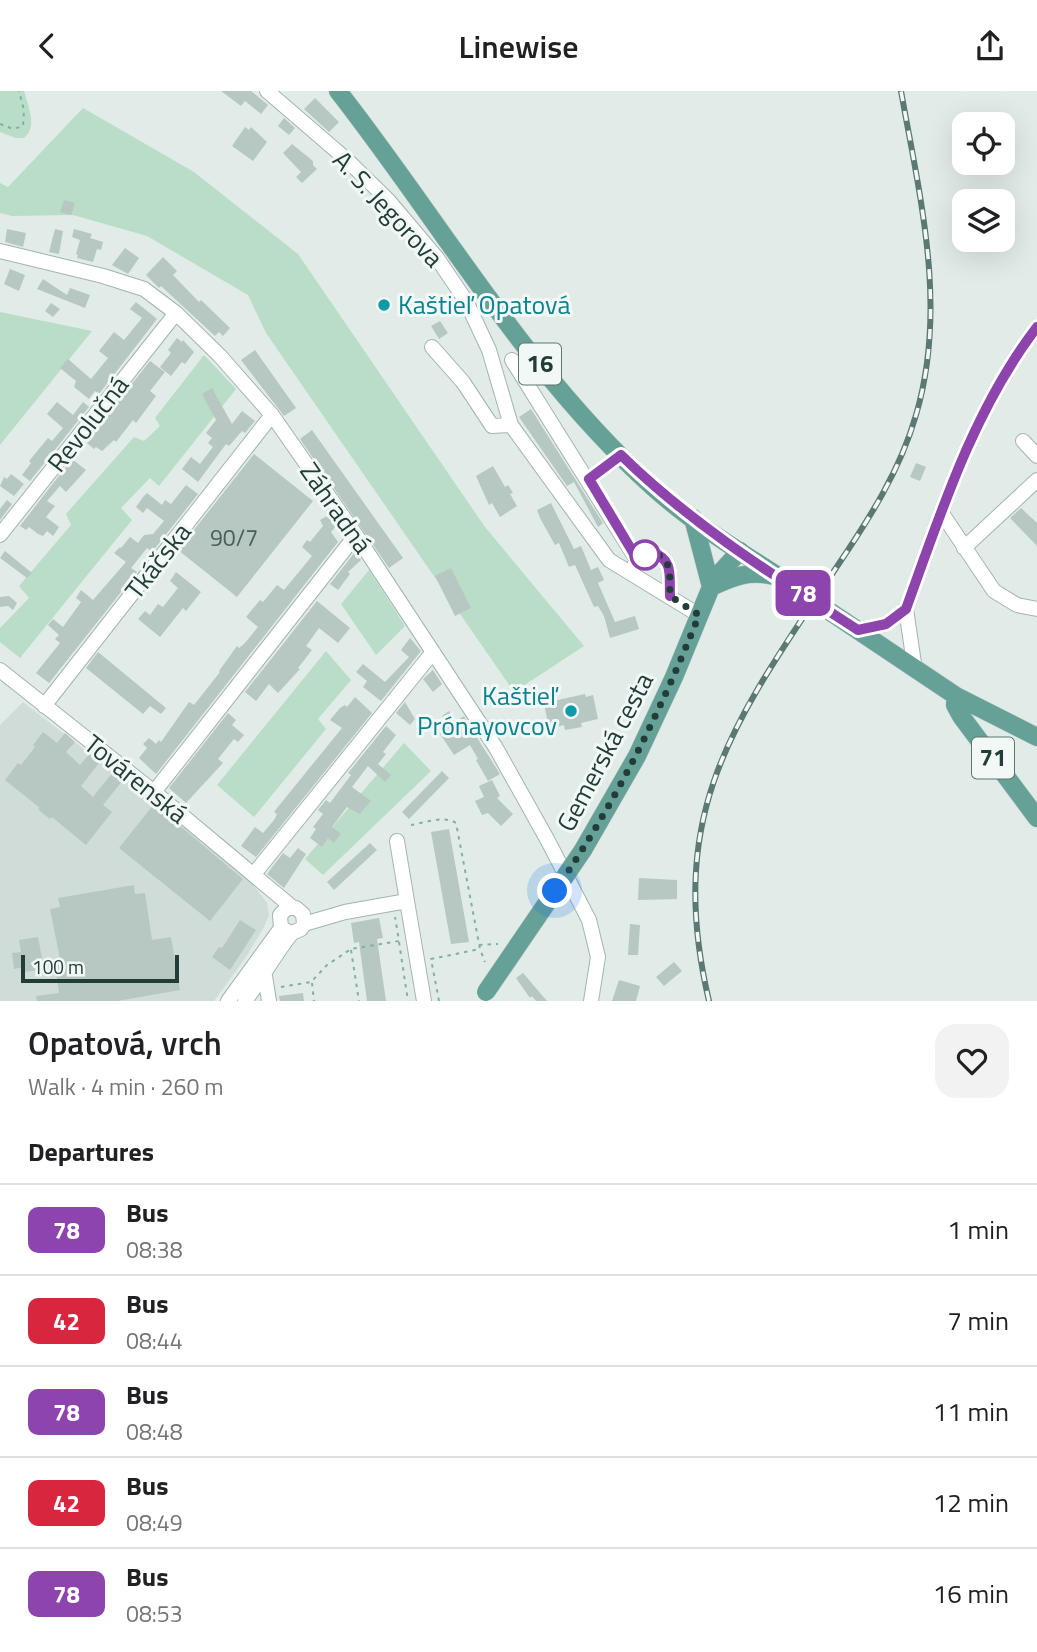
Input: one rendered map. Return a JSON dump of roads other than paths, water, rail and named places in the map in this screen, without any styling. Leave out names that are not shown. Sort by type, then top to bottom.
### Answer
[{"type":"main road","name":"16","points":[[338,91],[377,140],[508,324],[549,376],[655,489],[692,518],[915,670],[956,696],[1037,737]]},
{"type":"main road","points":[[692,518],[711,587],[739,574],[759,572],[781,578]]},
{"type":"main road","name":"Gemerská cesta","points":[[482,996],[583,850],[637,756],[674,677],[711,587],[740,551]]},
{"type":"main road","name":"71","points":[[956,696],[955,705],[961,716],[1037,818]]},
{"type":"street","name":"A. S. Jegorova","points":[[267,91],[346,159],[388,200],[438,258],[466,301],[489,350],[511,425],[609,560],[634,566],[670,596],[699,615]]},
{"type":"street","name":"Záhradná","points":[[0,251],[103,276],[144,289],[176,313],[220,356],[271,415],[356,535],[496,748],[589,920],[598,957],[591,1001]]},
{"type":"street","name":"Revolučná","points":[[0,535],[176,313]]},
{"type":"street","points":[[915,670],[906,609],[964,455],[1003,380],[1037,327]]},
{"type":"street","points":[[432,347],[463,382],[492,426],[511,425]]},
{"type":"street","points":[[512,360],[589,479],[634,566],[652,552],[662,555],[668,564],[670,596]]},
{"type":"street","name":"Tkáčska","points":[[44,706],[271,415]]},
{"type":"street","points":[[1023,441],[1037,456]]},
{"type":"street","points":[[589,479],[621,455]]},
{"type":"street","points":[[964,548],[1037,480]]},
{"type":"street","points":[[941,512],[994,591],[1017,605],[1037,609]]},
{"type":"street","points":[[154,792],[356,535]]},
{"type":"street","points":[[858,630],[886,624],[906,609]]},
{"type":"street","points":[[254,874],[433,652]]},
{"type":"street","name":"Továrenská","points":[[0,670],[254,874],[292,920]]},
{"type":"street","points":[[397,841],[424,1001]]},
{"type":"street","points":[[228,1001],[292,920],[407,901]]},
{"type":"street","points":[[245,1001],[269,988],[276,953],[292,920]]},
{"type":"railway","points":[[709,1001],[697,934],[696,874],[703,820],[718,769],[740,721],[768,672],[860,531],[892,475],[916,415],[925,374],[930,334],[928,253],[901,91]]},
{"type":"place","name":"Kaštieľ Opatová","points":[[384,305]]},
{"type":"place","name":"Kaštieľ Prónayovcov","points":[[571,711]]}]
